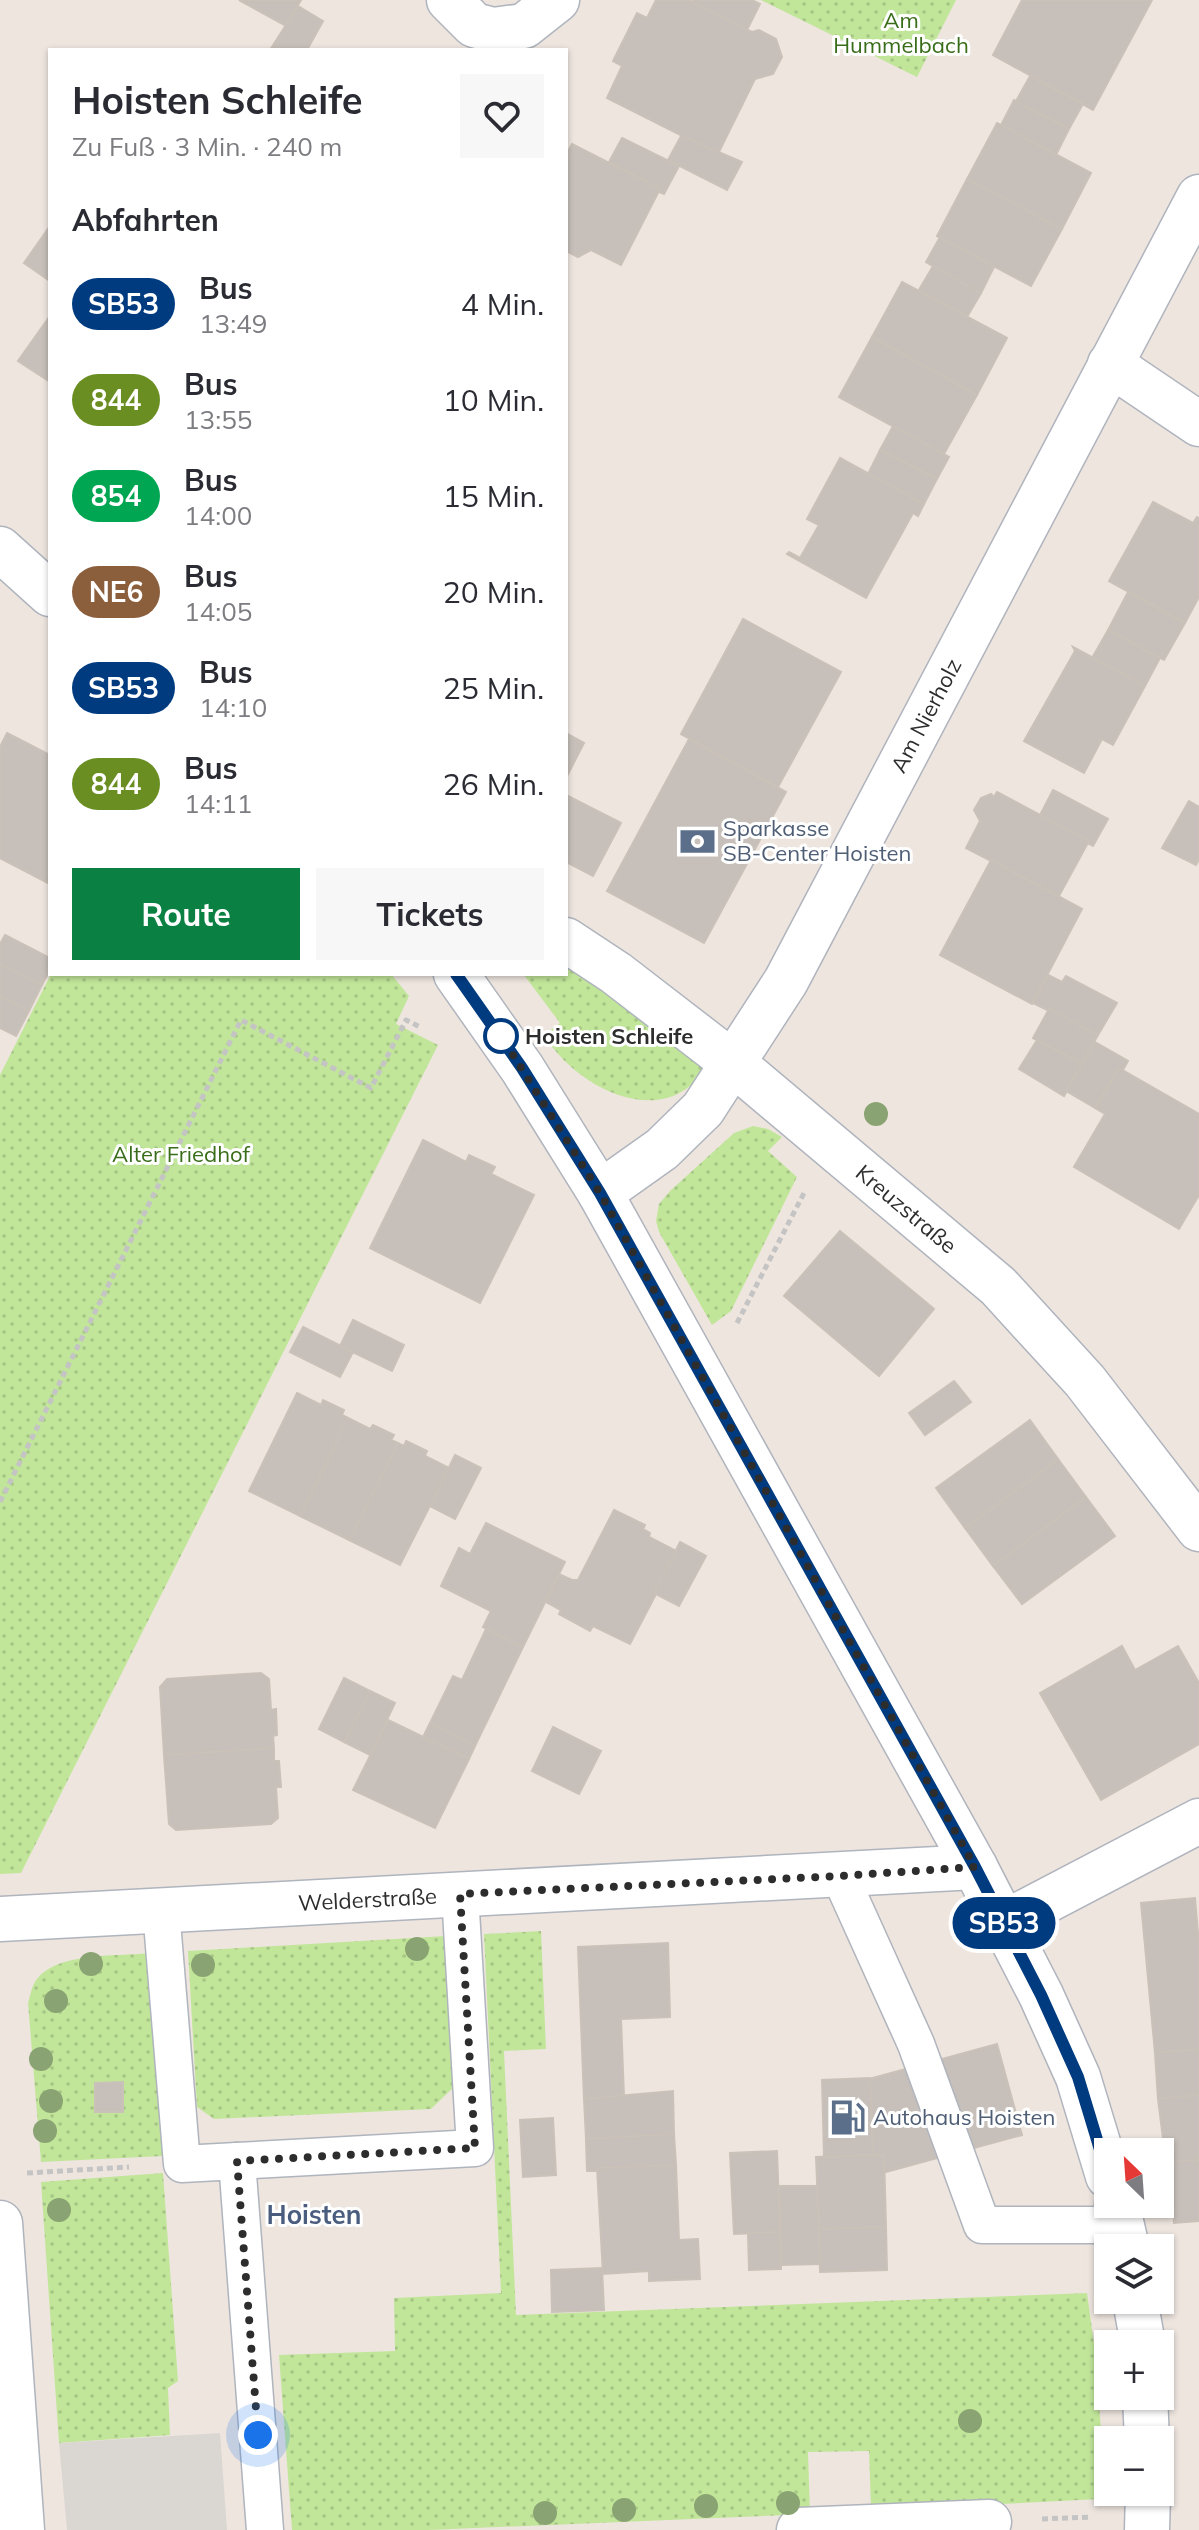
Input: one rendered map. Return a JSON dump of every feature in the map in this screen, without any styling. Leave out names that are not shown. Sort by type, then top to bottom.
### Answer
[{"type":"street","points":[[449,0],[474,25],[493,30],[541,13]]},
{"type":"street","name":"Am Nierholz","points":[[600,1193],[662,1149],[703,1109],[786,981],[1199,197]]},
{"type":"street","points":[[1110,364],[1199,424]]},
{"type":"street","points":[[0,549],[48,592]]},
{"type":"street","name":"Kreuzstraße","points":[[568,941],[616,973],[734,1064],[998,1286],[1085,1381],[1199,1529]]},
{"type":"street","points":[[466,986],[530,1079],[600,1193],[975,1867],[1041,1995],[1078,2077],[1096,2138]]},
{"type":"street","points":[[1004,1923],[1199,1821]]},
{"type":"street","name":"Welderstraße","points":[[0,1919],[975,1867]]},
{"type":"street","points":[[0,2223],[22,2530]]},
{"type":"street","points":[[799,2530],[989,2522]]},
{"type":"lane","points":[[840,1876],[916,2044],[982,2225],[1122,2226]]},
{"type":"lane","points":[[161,1910],[182,2164],[475,2148],[460,1894]]},
{"type":"lane","points":[[237,2161],[265,2530]]},
{"type":"path","points":[[0,1502],[241,1020],[371,1088],[406,1020],[452,1041],[466,986]]},
{"type":"path","points":[[705,1385],[829,1146]]},
{"type":"path","points":[[15,2173],[182,2164]]},
{"type":"path","points":[[989,2522],[1148,2512]]},
{"type":"green space","name":"Am Hummelbach","points":[[761,0],[956,0],[917,77]]},
{"type":"green space","points":[[568,964],[711,1063],[680,1093],[667,1098],[632,1099],[597,1085],[566,1063],[544,1035],[560,1023],[525,976],[568,976]]},
{"type":"green space","name":"Alter Friedhof","points":[[50,976],[393,976],[409,996],[396,1024],[438,1045],[21,1873],[0,1874],[0,1075]]},
{"type":"green space","points":[[753,1126],[768,1129],[782,1137],[768,1151],[797,1177],[731,1311],[712,1325],[659,1232],[656,1221],[659,1204],[734,1133]]},
{"type":"green space","points":[[541,1931],[546,2049],[504,2051],[516,2315],[1087,2293],[1094,2344],[1094,2410],[1099,2410],[1101,2426],[1094,2426],[1094,2499],[871,2507],[869,2451],[808,2452],[810,2514],[429,2530],[292,2530],[279,2355],[395,2351],[394,2298],[501,2293],[484,1934]]},
{"type":"green space","points":[[446,1936],[454,2087],[431,2109],[214,2119],[197,2107],[188,1951]]},
{"type":"green space","points":[[149,1953],[163,2156],[41,2162],[28,2003],[33,1986],[43,1973],[69,1961]]},
{"type":"green space","points":[[163,2173],[178,2381],[168,2388],[170,2435],[59,2443],[41,2182]]},
{"type":"shaded area","points":[[220,2433],[227,2530],[67,2530],[59,2443]]},
{"type":"building","points":[[239,0],[301,0],[286,26]]},
{"type":"building","points":[[656,0],[688,0],[752,32],[759,30],[776,39],[782,57],[773,74],[755,79],[718,154],[607,98],[622,66],[613,61],[637,13],[647,18]]},
{"type":"building","points":[[693,0],[752,0],[760,4],[747,30]]},
{"type":"building","points":[[1022,0],[1152,0],[1093,110],[993,55]]},
{"type":"building","points":[[298,6],[323,21],[308,48],[271,48]]},
{"type":"building","points":[[1030,76],[1083,104],[1069,129],[1016,101]]},
{"type":"building","points":[[1014,100],[1069,129],[1056,155],[1001,125]]},
{"type":"building","points":[[997,123],[1091,173],[1062,229],[967,179]]},
{"type":"building","points":[[681,136],[742,162],[727,190],[668,160]]},
{"type":"building","points":[[622,138],[679,166],[664,194],[609,162]]},
{"type":"building","points":[[572,144],[660,189],[621,265],[591,250],[578,257],[568,252],[568,151]]},
{"type":"building","points":[[967,179],[1062,229],[1031,286],[937,236]]},
{"type":"building","points":[[48,229],[48,280],[24,263]]},
{"type":"building","points":[[940,237],[994,267],[981,293],[926,262]]},
{"type":"building","points":[[933,266],[981,293],[967,317],[919,290]]},
{"type":"building","points":[[902,282],[1007,338],[977,395],[872,337]]},
{"type":"building","points":[[48,319],[48,381],[18,361]]},
{"type":"building","points":[[872,337],[977,395],[944,454],[839,397]]},
{"type":"building","points":[[893,426],[949,457],[937,479],[880,450]]},
{"type":"building","points":[[880,450],[937,479],[924,504],[868,474]]},
{"type":"building","points":[[840,458],[924,504],[918,516],[913,513],[866,598],[787,554],[789,552],[800,558],[819,525],[807,519]]},
{"type":"building","points":[[1153,502],[1193,523],[1199,518],[1199,597],[1185,623],[1109,581]]},
{"type":"building","points":[[1128,592],[1185,623],[1164,660],[1108,630]]},
{"type":"building","points":[[743,619],[841,672],[778,787],[681,734]]},
{"type":"building","points":[[1108,630],[1160,658],[1145,686],[1092,658]]},
{"type":"building","points":[[1073,647],[1145,686],[1113,745],[1102,739],[1084,773],[1024,741],[1075,651]]},
{"type":"building","points":[[7,733],[48,754],[48,883],[0,858],[0,747]]},
{"type":"building","points":[[568,734],[584,743],[568,774]]},
{"type":"building","name":"Sparkasse SB-Center Hoisten","points":[[689,739],[786,792],[704,943],[607,891]]},
{"type":"building","points":[[1053,790],[1108,819],[1093,846],[1040,815]]},
{"type":"building","points":[[997,792],[1089,841],[1059,896],[966,848],[980,821],[974,810],[981,798],[991,794],[994,797]]},
{"type":"building","points":[[568,796],[621,823],[593,876],[568,863]]},
{"type":"building","points":[[1189,801],[1199,807],[1199,859],[1196,865],[1162,848]]},
{"type":"building","points":[[991,860],[1082,909],[1032,1004],[940,955]]},
{"type":"building","points":[[5,935],[48,957],[48,974],[42,985],[0,964],[0,944]]},
{"type":"building","points":[[0,964],[42,985],[29,1011],[0,996]]},
{"type":"building","points":[[1048,975],[1062,982],[1066,976],[1117,1003],[1098,1035],[1033,1003]]},
{"type":"building","points":[[0,996],[29,1011],[16,1036],[0,1028]]},
{"type":"building","points":[[1049,1009],[1098,1035],[1082,1064],[1033,1038]]},
{"type":"building","points":[[1037,1040],[1082,1064],[1064,1096],[1019,1069]]},
{"type":"building","points":[[1095,1042],[1128,1061],[1123,1070],[1119,1068],[1095,1108],[1066,1091]]},
{"type":"building","points":[[1119,1068],[1199,1114],[1199,1195],[1179,1229],[1074,1167],[1105,1114],[1095,1108]]},
{"type":"building","points":[[423,1140],[466,1162],[469,1155],[495,1167],[491,1174],[534,1195],[480,1303],[370,1248]]},
{"type":"building","points":[[840,1231],[934,1309],[879,1376],[784,1296]]},
{"type":"building","points":[[353,1320],[404,1345],[392,1371],[340,1346]]},
{"type":"building","points":[[303,1327],[353,1352],[340,1377],[290,1352]]},
{"type":"building","points":[[954,1381],[971,1402],[925,1435],[909,1413]]},
{"type":"building","points":[[297,1393],[321,1405],[323,1400],[344,1410],[342,1415],[348,1418],[300,1516],[249,1491]]},
{"type":"building","points":[[348,1418],[370,1429],[373,1425],[394,1435],[391,1440],[398,1443],[349,1540],[300,1516]]},
{"type":"building","points":[[1030,1420],[1058,1459],[965,1528],[936,1488]]},
{"type":"building","points":[[406,1441],[427,1451],[425,1456],[449,1468],[400,1565],[349,1540],[398,1443],[404,1446]]},
{"type":"building","points":[[455,1455],[481,1468],[455,1519],[430,1506]]},
{"type":"building","points":[[1058,1459],[1086,1497],[993,1566],[965,1528]]},
{"type":"building","points":[[1086,1497],[1115,1536],[1022,1604],[993,1566]]},
{"type":"building","points":[[614,1510],[645,1525],[643,1529],[650,1533],[649,1537],[678,1552],[630,1644],[593,1626],[590,1631],[559,1614],[561,1610],[546,1602],[559,1574],[578,1580]]},
{"type":"building","points":[[486,1523],[565,1562],[523,1647],[483,1627],[491,1611],[441,1586],[459,1548],[470,1554]]},
{"type":"building","points":[[680,1542],[706,1556],[679,1606],[654,1593]]},
{"type":"building","points":[[486,1629],[523,1647],[475,1746],[430,1723],[453,1676],[462,1680]]},
{"type":"building","points":[[1122,1646],[1135,1670],[1178,1646],[1199,1683],[1199,1744],[1101,1800],[1040,1693]]},
{"type":"building","points":[[261,1673],[269,1679],[271,1710],[276,1709],[274,1748],[164,1755],[160,1687],[167,1679]]},
{"type":"building","points":[[344,1678],[370,1691],[344,1742],[319,1729]]},
{"type":"building","points":[[370,1691],[395,1703],[370,1755],[344,1742]]},
{"type":"building","points":[[388,1720],[469,1759],[435,1828],[353,1790]]},
{"type":"building","points":[[430,1723],[475,1746],[469,1759],[423,1737]]},
{"type":"building","points":[[553,1727],[601,1751],[579,1794],[532,1771]]},
{"type":"building","points":[[274,1748],[274,1761],[279,1761],[281,1787],[276,1787],[278,1818],[271,1824],[176,1830],[169,1824],[164,1755]]},
{"type":"building","points":[[1195,1898],[1199,1945],[1199,2049],[1155,2053],[1141,1903]]},
{"type":"building","points":[[668,1943],[670,2017],[621,2019],[624,2097],[584,2099],[578,1947]]},
{"type":"building","points":[[997,2044],[1022,2135],[875,2175],[851,2084]]},
{"type":"building","points":[[1199,2049],[1199,2095],[1158,2099],[1155,2053]]},
{"type":"building","name":"Autohaus Hoisten","points":[[870,2078],[873,2155],[824,2157],[822,2080]]},
{"type":"building","points":[[123,2082],[123,2112],[95,2112],[95,2083]]},
{"type":"building","points":[[673,2091],[674,2134],[586,2139],[584,2099]]},
{"type":"building","points":[[1199,2095],[1199,2160],[1174,2162],[1174,2138],[1163,2138],[1158,2099]]},
{"type":"building","points":[[553,2118],[556,2175],[523,2177],[520,2120]]},
{"type":"building","points":[[674,2134],[676,2165],[587,2171],[586,2139]]},
{"type":"building","points":[[777,2151],[780,2232],[734,2234],[730,2153]]},
{"type":"building","points":[[884,2155],[886,2227],[819,2229],[816,2157]]},
{"type":"building","points":[[1199,2160],[1199,2221],[1174,2223],[1174,2162]]},
{"type":"building","points":[[676,2165],[679,2240],[698,2239],[700,2279],[649,2281],[649,2271],[603,2274],[597,2168]]},
{"type":"building","points":[[779,2186],[817,2186],[820,2264],[782,2265]]},
{"type":"building","points":[[886,2227],[887,2270],[820,2272],[819,2229]]},
{"type":"building","points":[[780,2232],[781,2269],[749,2270],[748,2233]]},
{"type":"building","points":[[602,2268],[604,2310],[552,2312],[551,2270]]},
{"type":"bus line","name":"SB53","points":[[458,976],[522,1068],[600,1193],[874,1683],[1041,1995],[1078,2077],[1096,2138]]},
{"type":"place","name":"Sparkasse SB-Center Hoisten","points":[[697,841]]},
{"type":"place","name":"Hoisten Schleife","points":[[501,1036]]},
{"type":"place","name":"Autohaus Hoisten","points":[[847,2117]]},
{"type":"district","name":"Hoisten","points":[[314,2215]]},
{"type":"route","points":[[258,2435],[237,2161],[475,2148],[460,1894],[975,1867],[600,1193],[501,1036]]}]
